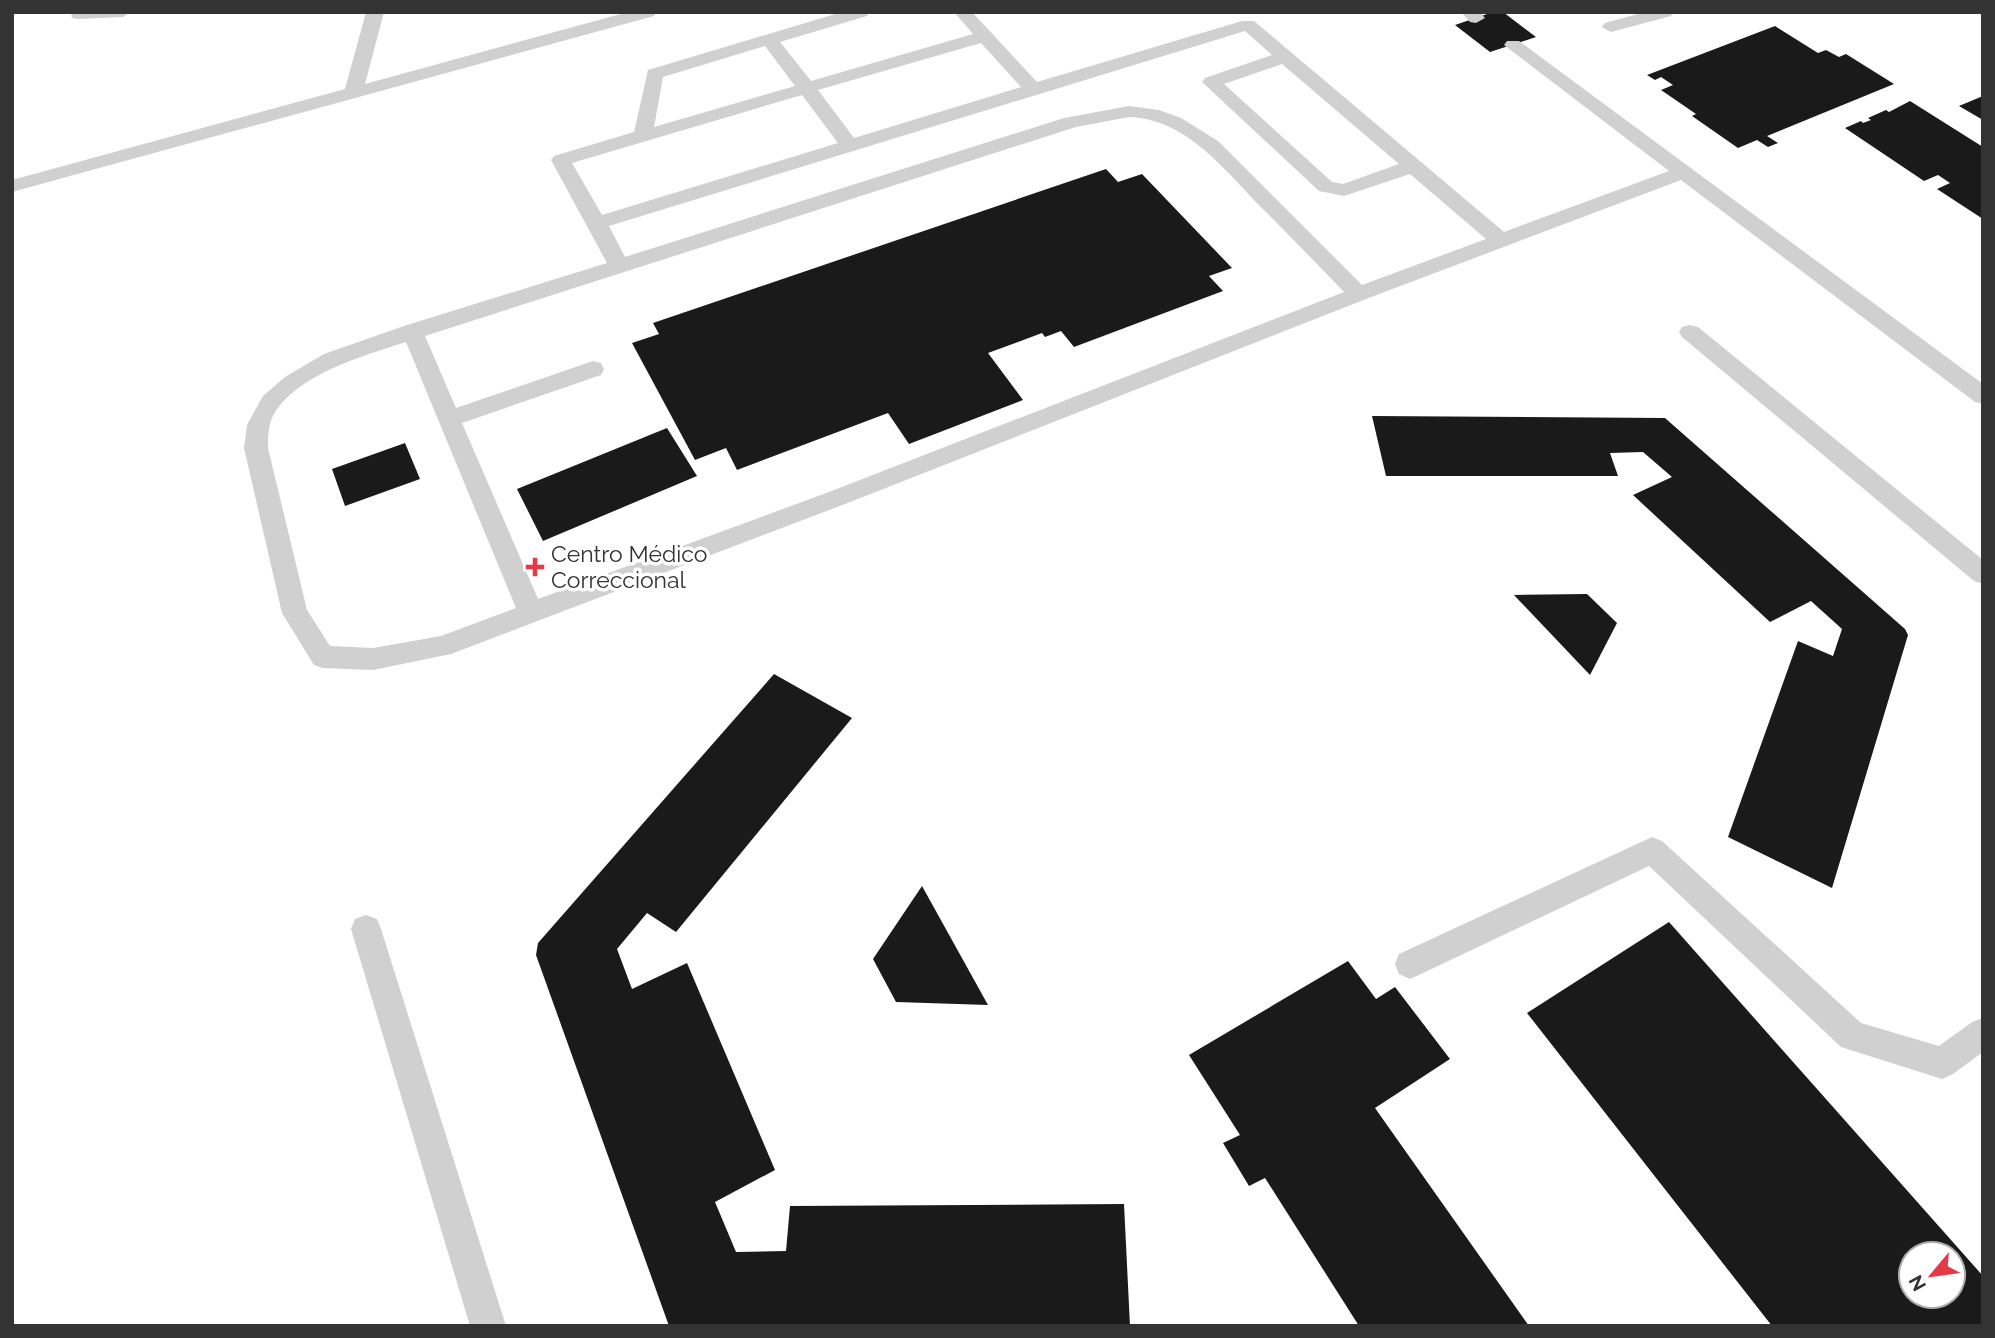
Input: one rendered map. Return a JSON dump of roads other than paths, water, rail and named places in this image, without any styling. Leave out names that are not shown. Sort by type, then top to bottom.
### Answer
[{"type":"lane","points":[[78,14],[123,12]]},
{"type":"lane","points":[[354,91],[375,12]]},
{"type":"lane","points":[[12,186],[648,12]]},
{"type":"lane","points":[[643,136],[654,74],[861,12]]},
{"type":"lane","points":[[962,12],[1033,89]]},
{"type":"lane","points":[[1611,27],[1665,12]]},
{"type":"lane","points":[[597,223],[1248,25],[1500,240]]},
{"type":"lane","points":[[619,266],[561,160],[984,36]]},
{"type":"lane","points":[[769,39],[851,146]]},
{"type":"lane","points":[[1513,44],[1983,396]]},
{"type":"lane","points":[[1285,57],[1210,82],[1326,187],[1344,190],[1414,166]]},
{"type":"lane","points":[[1359,294],[1211,145],[1188,127],[1158,113],[1122,110],[1071,122],[343,355],[298,377],[271,403],[258,424],[256,448],[295,613],[323,657],[373,659],[442,646],[837,498],[1359,294],[1684,172]]},
{"type":"lane","points":[[412,331],[531,613]]},
{"type":"lane","points":[[1690,332],[1983,574]]},
{"type":"lane","points":[[449,419],[593,369]]},
{"type":"lane","points":[[1410,964],[1652,850],[1852,1036],[1942,1063],[1983,1033]]},
{"type":"lane","points":[[366,929],[488,1326]]},
{"type":"place","name":"Centro Médico Correccional","points":[[535,567]]}]
